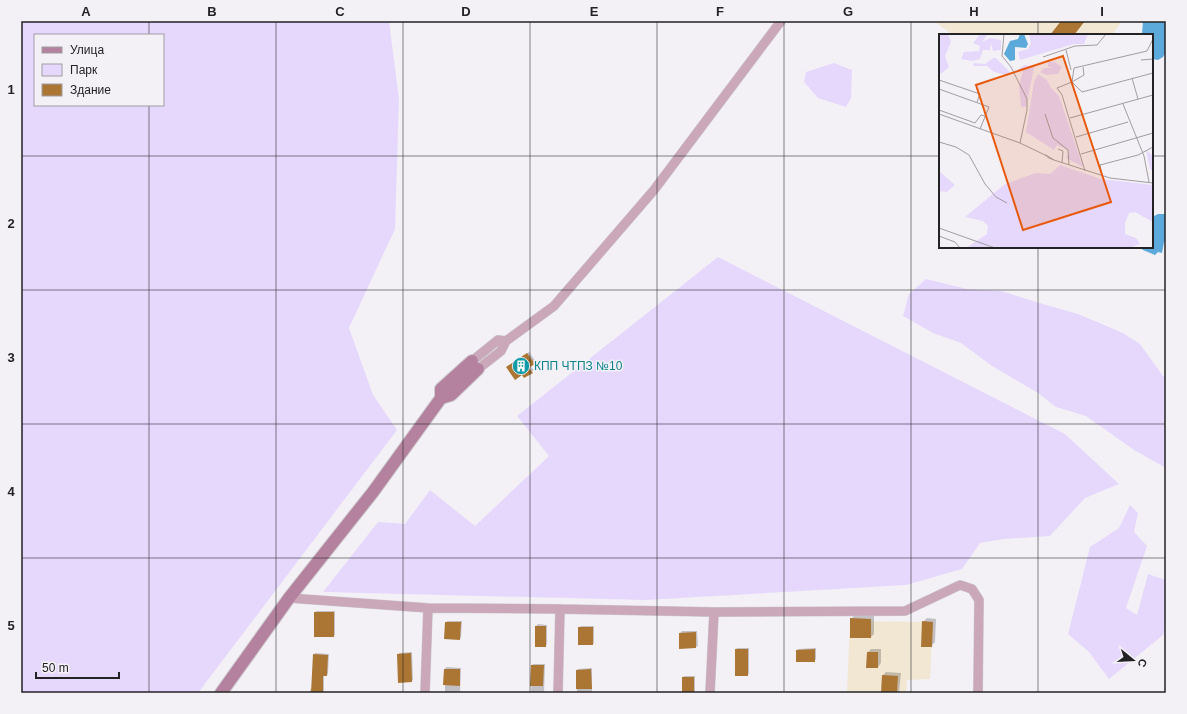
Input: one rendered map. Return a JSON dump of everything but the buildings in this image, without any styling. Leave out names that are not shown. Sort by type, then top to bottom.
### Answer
[{"type":"street","points":[[221,693],[288,598],[373,492],[441,398],[441,388],[475,365],[498,340],[506,342],[554,306],[654,190],[781,21]]},
{"type":"street","points":[[288,598],[428,608],[560,608],[714,612],[905,611],[960,585],[972,588],[979,600],[978,693]]},
{"type":"street","points":[[425,693],[428,608]]},
{"type":"street","points":[[558,693],[560,608]]},
{"type":"street","points":[[710,693],[714,612]]},
{"type":"shaded area","points":[[934,21],[1122,21],[1113,34],[952,34]]},
{"type":"shaded area","points":[[850,621],[933,622],[930,679],[907,680],[906,693],[847,693]]},
{"type":"green space","points":[[21,21],[389,21],[399,99],[395,229],[349,328],[373,395],[397,430],[198,693],[21,693]]},
{"type":"green space","points":[[834,63],[852,70],[851,98],[846,107],[818,98],[804,82],[806,72]]},
{"type":"green space","points":[[718,257],[1065,434],[1119,484],[1085,498],[1050,536],[1003,539],[980,543],[962,569],[906,585],[646,600],[323,592],[378,522],[405,524],[430,490],[475,526],[549,456],[517,416]]},
{"type":"green space","points":[[926,279],[967,289],[1001,291],[1078,314],[1123,333],[1140,344],[1163,376],[1166,377],[1166,468],[1134,450],[1086,416],[1056,407],[1038,393],[992,366],[961,343],[933,333],[903,316],[909,294]]},
{"type":"green space","points":[[1130,505],[1138,513],[1134,532],[1147,546],[1126,608],[1137,615],[1148,574],[1166,580],[1166,626],[1163,635],[1109,679],[1089,652],[1068,634],[1090,547],[1119,528]]},
{"type":"water","points":[[1143,21],[1166,21],[1166,51],[1163,57],[1158,60],[1153,59],[1153,34],[1142,34]]},
{"type":"water","points":[[1158,214],[1166,214],[1166,239],[1162,253],[1158,252],[1155,255],[1140,248],[1153,248],[1153,216]]},
{"type":"place","name":"КПП ЧТПЗ №10","points":[[521,366]]}]
